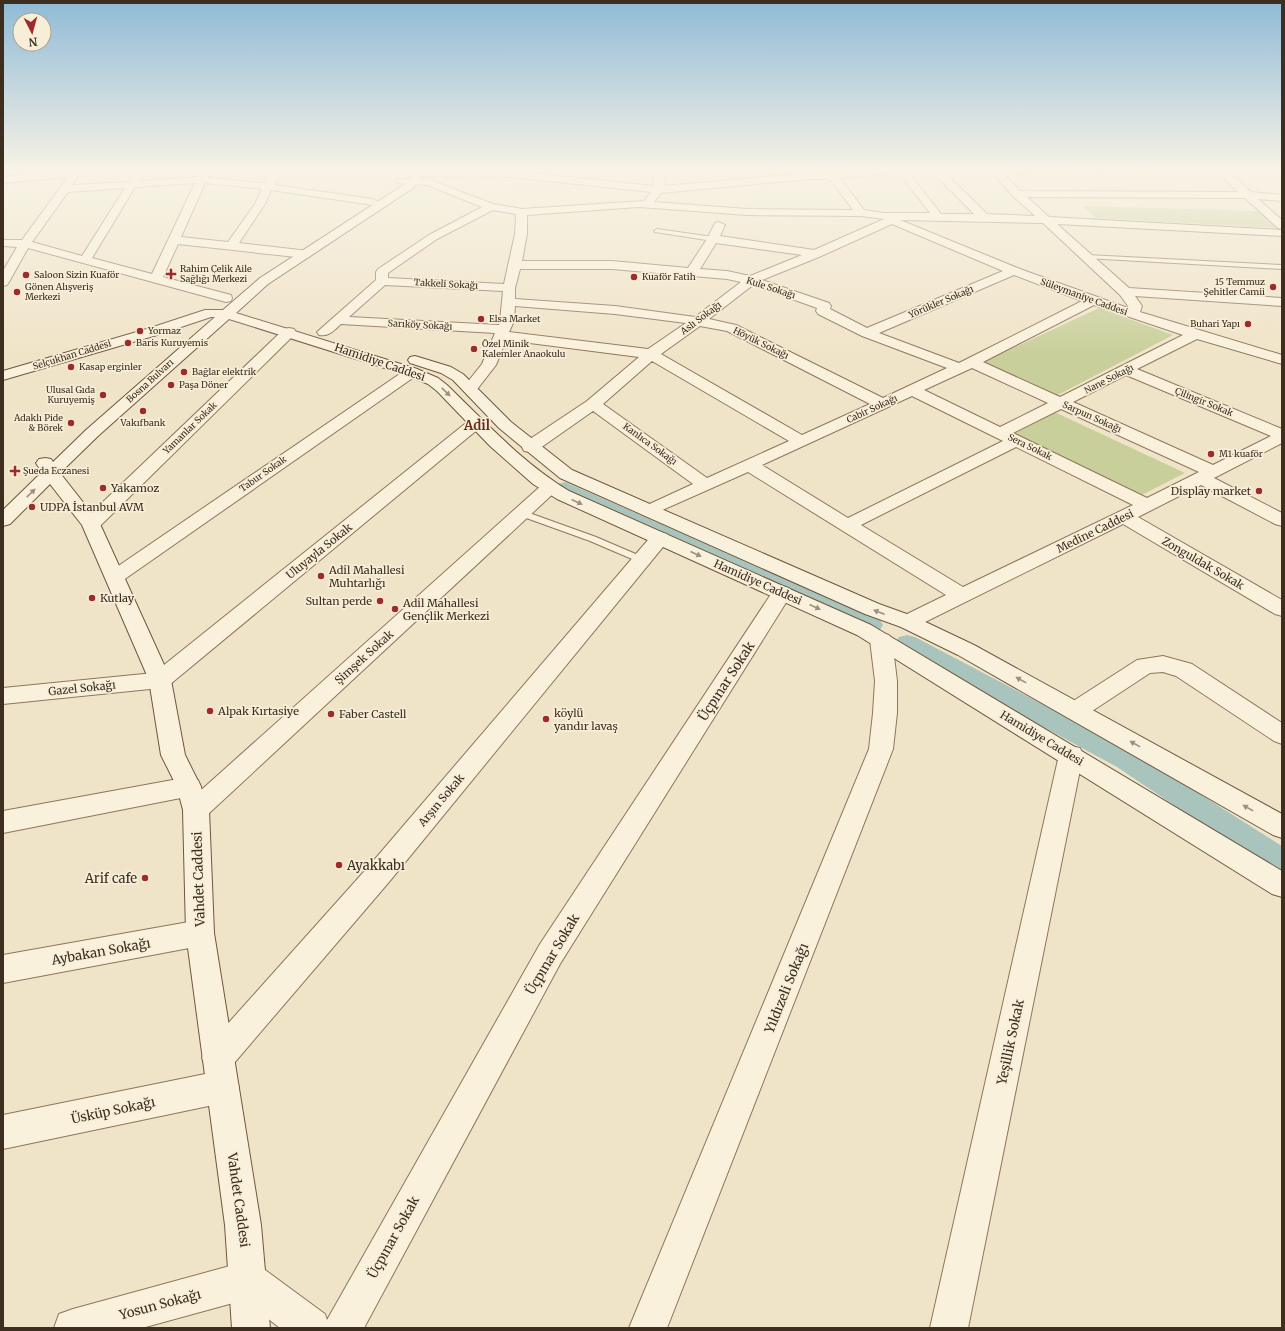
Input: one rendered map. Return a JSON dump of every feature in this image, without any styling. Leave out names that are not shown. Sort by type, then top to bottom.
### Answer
[{"type":"street","points":[[3,282],[25,244],[34,231]]},
{"type":"street","points":[[85,260],[103,231]]},
{"type":"street","points":[[156,279],[178,231]]},
{"type":"street","points":[[231,246],[241,231]]},
{"type":"street","name":"Bosna Bulvarı","points":[[3,500],[48,468],[98,428],[251,280],[327,231]]},
{"type":"street","name":"Bosna Bulvarı","points":[[223,307],[340,231]]},
{"type":"street","points":[[331,326],[382,281],[382,272],[433,237],[445,231]]},
{"type":"street","points":[[470,389],[488,365],[507,321],[510,302],[509,288],[516,265],[521,231]]},
{"type":"street","points":[[692,272],[717,231]]},
{"type":"street","name":"Aslı Sokağı","points":[[530,447],[594,404],[651,354],[698,321],[751,280],[815,254],[861,231]]},
{"type":"street","name":"Süleymaniye Caddesi","points":[[918,231],[1014,271],[1131,314],[1282,360]]},
{"type":"street","points":[[1059,231],[1125,292],[1135,306],[1134,311],[1131,314]]},
{"type":"street","points":[[1248,231],[1282,233]]},
{"type":"street","points":[[713,239],[815,254]]},
{"type":"street","points":[[174,240],[305,254]]},
{"type":"street","points":[[3,243],[25,244],[156,279],[223,307]]},
{"type":"street","name":"Kule Sokağı","points":[[516,265],[612,265],[692,272],[751,280],[824,306],[823,311],[867,333],[966,365]]},
{"type":"street","name":"Yörükler Sokağı","points":[[867,333],[1014,271]]},
{"type":"street","name":"Takkeli Sokağı","points":[[382,281],[509,288]]},
{"type":"street","points":[[1125,292],[1282,302]]},
{"type":"street","name":"Cabir Sokağı","points":[[648,511],[966,365],[1092,300]]},
{"type":"street","name":"Höyük Sokağı","points":[[510,302],[615,310],[698,321],[731,328],[883,404]]},
{"type":"street","name":"Hamidiye Caddesi","points":[[223,307],[331,326],[446,370],[458,377],[470,389],[482,414],[539,480],[549,488],[563,496],[864,630],[1282,885]]},
{"type":"street","name":"Hamidiye Caddesi","points":[[223,307],[288,332],[412,372],[433,381],[482,414],[505,426],[566,474],[872,609],[908,622],[966,650],[1282,827]]},
{"type":"street","name":"Selçukhan Caddesi","points":[[3,376],[152,332],[223,307]]},
{"type":"street","name":"Sarıköy Sokağı","points":[[331,326],[501,332],[651,354]]},
{"type":"street","name":"Yamanlar Sokak","points":[[91,524],[288,332]]},
{"type":"street","name":"Nane Sokağı","points":[[1000,433],[1196,334]]},
{"type":"street","points":[[1241,347],[1261,343],[1276,344]]},
{"type":"street","points":[[651,354],[801,442]]},
{"type":"street","name":"Sarpun Sokağı","points":[[966,365],[1061,403],[1207,475],[1282,520]]},
{"type":"street","name":"Çilingir Sokak","points":[[1126,370],[1282,436]]},
{"type":"street","name":"Tabur Sokak","points":[[115,577],[412,372]]},
{"type":"street","name":"Sera Sokak","points":[[912,390],[1147,505]]},
{"type":"street","name":"Kanlıca Sokağı","points":[[594,404],[706,485]]},
{"type":"street","name":"Uluyayla Sokak","points":[[160,680],[482,414]]},
{"type":"street","name":"Medine Caddesi","points":[[881,640],[908,622],[1124,517],[1282,436]]},
{"type":"street","points":[[847,525],[1016,441]]},
{"type":"street","points":[[749,465],[962,596]]},
{"type":"street","name":"Bosna Bulvarı","points":[[3,520],[48,468]]},
{"type":"street","name":"Vahdet Caddesi","points":[[48,468],[91,524],[115,577],[160,680],[173,755],[193,799],[200,934],[243,1225],[251,1328]]},
{"type":"street","name":"Şimşek Sokak","points":[[193,799],[549,488]]},
{"type":"street","name":"Zonguldak Sokak","points":[[1124,517],[1282,609]]},
{"type":"street","name":"Arşın Sokak","points":[[220,1073],[379,874],[660,538]]},
{"type":"street","name":"Üçpınar Sokak","points":[[343,1328],[550,954],[782,593]]},
{"type":"street","name":"Yıldızeli Sokağı","points":[[648,1328],[881,749],[885,713],[886,681],[881,640]]},
{"type":"street","points":[[1075,711],[1145,666],[1162,664],[1184,670],[1282,734]]},
{"type":"street","name":"Gazel Sokağı","points":[[3,696],[160,680]]},
{"type":"street","name":"Yeşillik Sokak","points":[[949,1328],[1071,755]]},
{"type":"street","points":[[3,822],[193,799]]},
{"type":"street","name":"Aybakan Sokağı","points":[[3,969],[200,934]]},
{"type":"street","name":"Üsküp Sokağı","points":[[3,1132],[220,1073]]},
{"type":"street","points":[[248,1280],[311,1328]]},
{"type":"street","name":"Yosun Sokağı","points":[[73,1328],[248,1280]]},
{"type":"lane","points":[[657,232],[713,239]]},
{"type":"lane","points":[[1087,257],[1282,267]]},
{"type":"lane","points":[[521,513],[593,539],[642,560]]},
{"type":"green space","points":[[1099,308],[1173,335],[1054,397],[979,364]]},
{"type":"green space","points":[[1048,409],[1185,473],[1134,499],[1008,438]]},
{"type":"waterway","points":[[565,488],[872,625]]},
{"type":"waterway","points":[[907,643],[1126,760],[1282,862]]},
{"type":"place","name":"Rahim Çelik Aile Sağlığı Merkezi","points":[[171,274]]},
{"type":"place","name":"Saloon Sizin Kuaför","points":[[26,275]]},
{"type":"place","name":"Kuaför Fatih","points":[[634,277]]},
{"type":"place","name":"15 Temmuz Şehitler Camii","points":[[1273,287]]},
{"type":"place","name":"Gönen Alışveriş Merkezi","points":[[17,292]]},
{"type":"place","name":"Elsa Market","points":[[481,319]]},
{"type":"place","name":"Buhari Yapı","points":[[1248,324]]},
{"type":"place","name":"Yormaz","points":[[140,331]]},
{"type":"place","name":"Baris Kuruyemis","points":[[128,343]]},
{"type":"place","name":"Özel Minik Kalemler Anaokulu","points":[[474,349]]},
{"type":"place","name":"Kasap erginler","points":[[71,367]]},
{"type":"place","name":"Bağlar elektrik","points":[[184,372]]},
{"type":"place","name":"Paşa Döner","points":[[171,385]]},
{"type":"place","name":"Ulusal Gıda Kuruyemiş","points":[[103,395]]},
{"type":"place","name":"Vakıfbank","points":[[143,411]]},
{"type":"place","name":"Adaklı Pide & Börek","points":[[71,423]]},
{"type":"place","name":"M1 kuaför","points":[[1211,454]]},
{"type":"place","name":"Şueda Eczanesi","points":[[15,471]]},
{"type":"place","name":"Yakamoz","points":[[103,488]]},
{"type":"place","name":"Display market","points":[[1259,491]]},
{"type":"place","name":"UDPA İstanbul AVM","points":[[32,507]]},
{"type":"place","name":"Adil Mahallesi Muhtarlığı","points":[[321,576]]},
{"type":"place","name":"Kutlay","points":[[92,598]]},
{"type":"place","name":"Sultan perde","points":[[380,601]]},
{"type":"place","name":"Adil Mahallesi Gençlik Merkezi","points":[[395,609]]},
{"type":"place","name":"Alpak Kırtasiye","points":[[210,711]]},
{"type":"place","name":"Faber Castell","points":[[331,714]]},
{"type":"place","name":"köylü yandır lavaş","points":[[546,719]]},
{"type":"place","name":"Ayakkabı","points":[[339,865]]},
{"type":"place","name":"Arif cafe","points":[[145,878]]},
{"type":"district","name":"Adil","points":[[477,425]]}]
